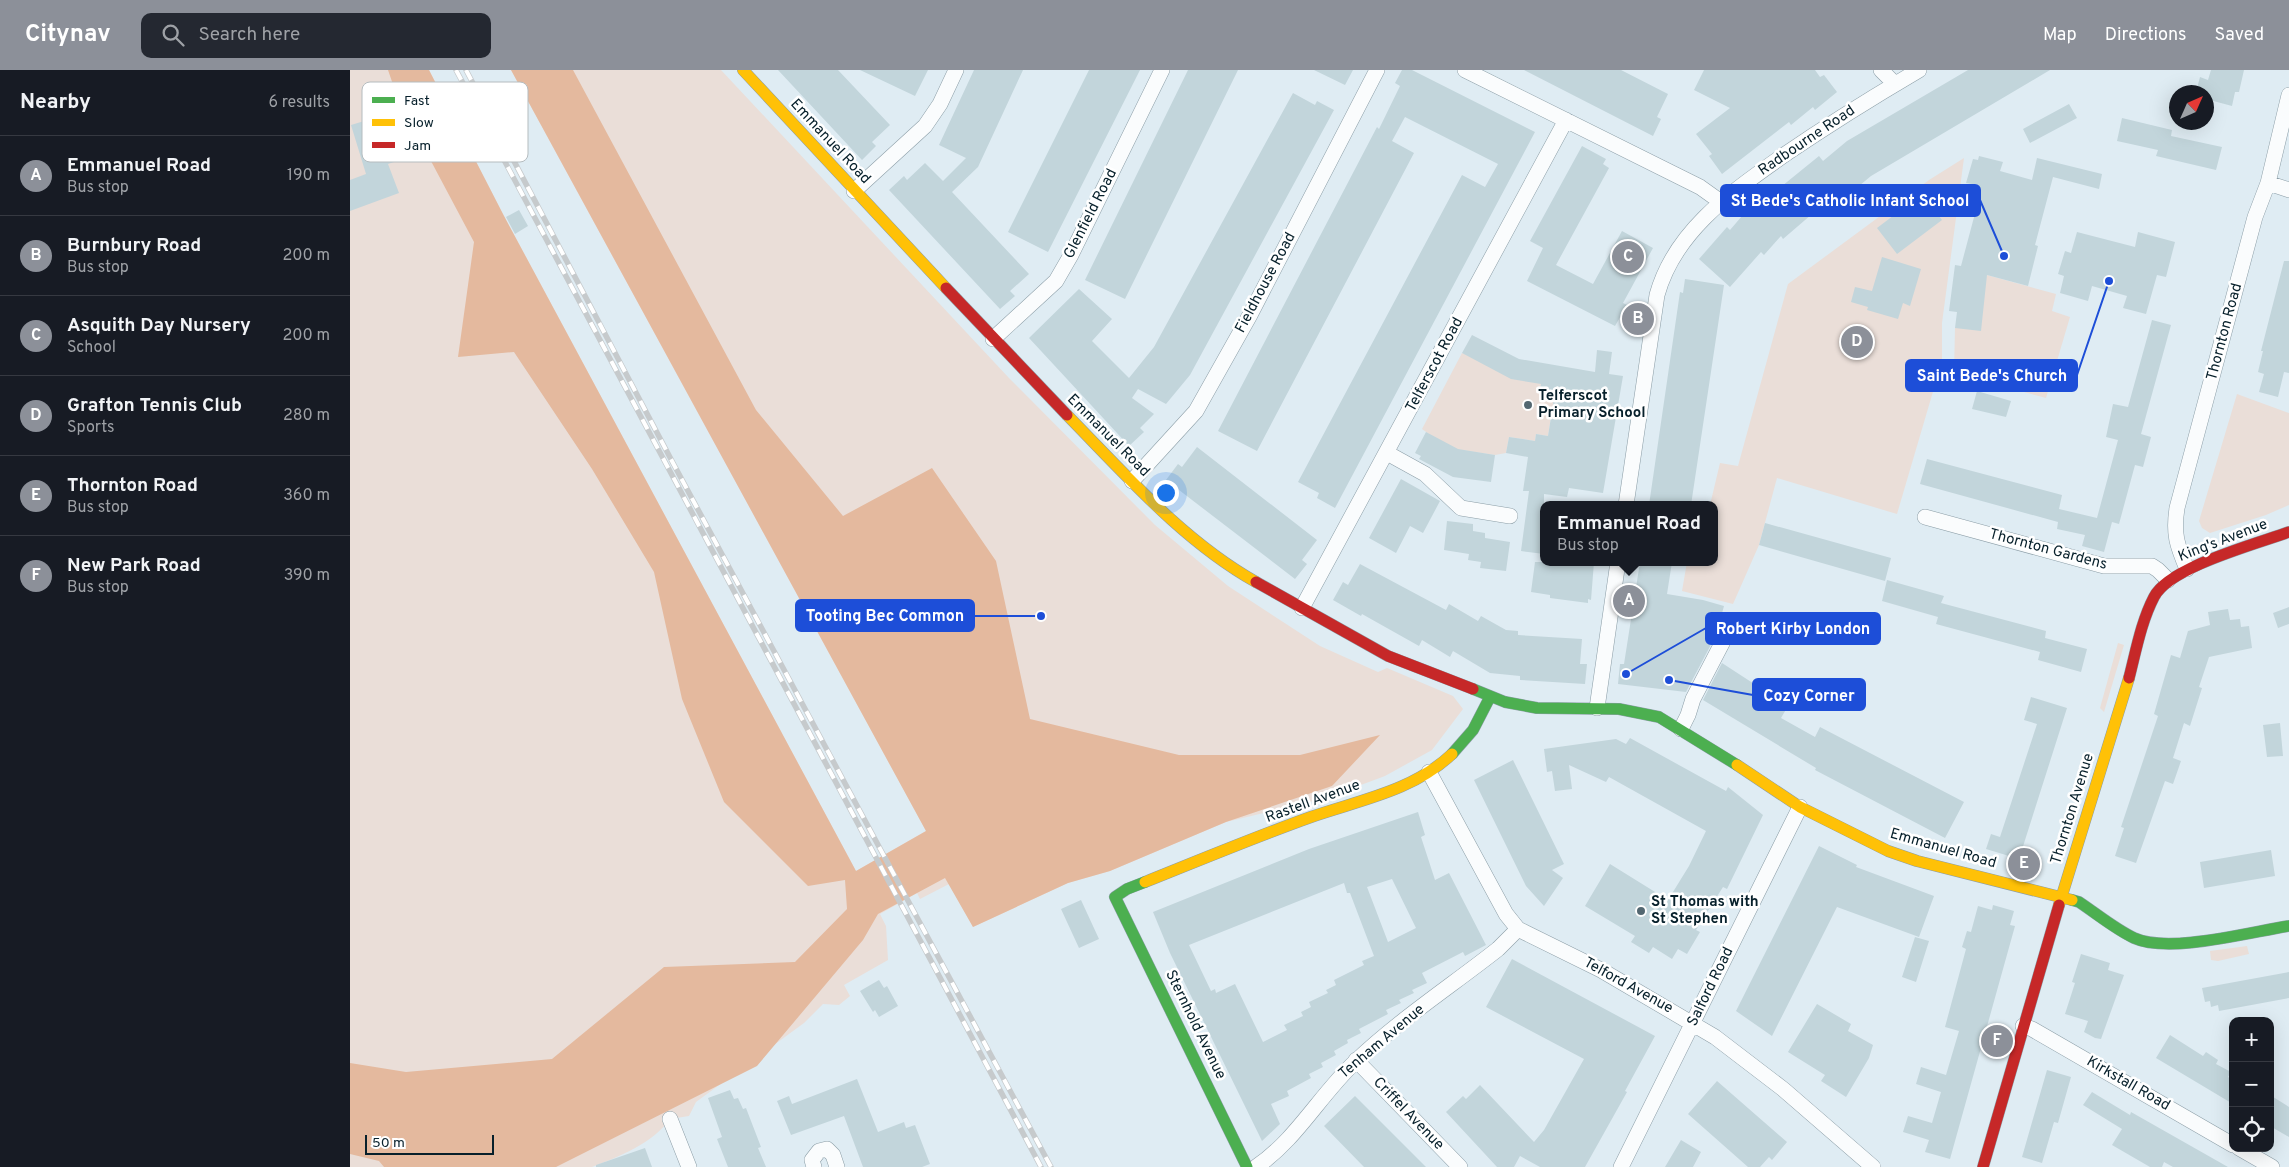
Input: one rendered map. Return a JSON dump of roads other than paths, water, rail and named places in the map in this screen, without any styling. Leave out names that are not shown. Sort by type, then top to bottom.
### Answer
[{"type":"street","name":"Emmanuel Road","points":[[743,70],[993,339],[1132,481],[1175,522],[1245,576],[1388,656],[1490,697],[1537,708],[1597,708],[1646,713],[1681,729],[1800,807],[1902,856],[2079,902],[2134,938],[2164,945],[2181,944],[2289,926]]},
{"type":"street","points":[[854,191],[925,126],[940,104],[956,70]]},
{"type":"street","name":"Glenfield Road","points":[[993,339],[1056,281],[1071,255],[1162,70]]},
{"type":"street","name":"Fieldhouse Road","points":[[1132,481],[1196,411],[1250,315],[1377,70]]},
{"type":"street","points":[[1465,70],[1700,187],[1721,202]]},
{"type":"street","points":[[1881,70],[1895,84]]},
{"type":"street","name":"Radbourne Road","points":[[1627,501],[1658,295],[1662,278],[1670,262],[1688,236],[1721,202],[1795,148],[1919,70]]},
{"type":"street","name":"Thornton Road","points":[[2187,569],[2175,539],[2176,508],[2255,217],[2268,183],[2289,94]]},
{"type":"street","name":"Telferscot Road","points":[[1302,608],[1566,120]]},
{"type":"street","points":[[2268,183],[2289,190]]},
{"type":"street","points":[[1387,453],[1426,474],[1462,508],[1510,516]]},
{"type":"street","name":"Thornton Gardens","points":[[1925,517],[2104,566],[2152,566],[2168,580]]},
{"type":"street","name":"King's Avenue","points":[[2168,580],[2187,569],[2289,532]]},
{"type":"street","points":[[1597,708],[1617,566]]},
{"type":"street","name":"Thornton Avenue","points":[[1983,1167],[2061,897],[2150,605],[2160,588],[2168,580]]},
{"type":"street","points":[[1681,729],[1693,699],[1731,626]]},
{"type":"street","name":"Rastell Avenue","points":[[1115,897],[1127,889],[1294,824],[1412,783],[1447,758],[1469,737],[1478,724],[1490,697]]},
{"type":"street","name":"Telford Avenue","points":[[1429,772],[1506,914],[1518,928],[1601,970],[1694,1023],[1766,1075],[1873,1167]]},
{"type":"street","name":"Salford Road","points":[[1621,1167],[1800,807]]},
{"type":"street","name":"Sternhold Avenue","points":[[1115,897],[1247,1167]]},
{"type":"street","name":"Tenham Avenue","points":[[1256,1167],[1300,1126],[1326,1092],[1356,1060],[1498,949],[1518,928]]},
{"type":"street","name":"Kirkstall Road","points":[[2023,1026],[2032,1029],[2229,1143]]},
{"type":"street","name":"Criffel Avenue","points":[[1356,1060],[1460,1167]]},
{"type":"street","points":[[670,1119],[689,1167]]},
{"type":"street","points":[[814,1167],[812,1160],[819,1152],[827,1149],[833,1155],[837,1167]]},
{"type":"street","points":[[2246,1152],[2272,1167]]},
{"type":"railway","points":[[456,70],[462,82]]},
{"type":"railway","points":[[466,70],[472,82]]},
{"type":"railway","points":[[505,162],[1041,1167]]},
{"type":"railway","points":[[514,162],[673,463],[1051,1167]]},
{"type":"place","name":"St Bede's Catholic Infant School","points":[[2004,256]]},
{"type":"place","name":"Asquith Day Nursery","points":[[1628,257]]},
{"type":"place","name":"Saint Bede's Church","points":[[2109,281]]},
{"type":"place","name":"Burnbury Road","points":[[1638,319]]},
{"type":"place","name":"Grafton Tennis Club","points":[[1857,342]]},
{"type":"place","name":"Telferscot Primary School","points":[[1528,405]]},
{"type":"place","name":"Emmanuel Road","points":[[1629,601]]},
{"type":"place","name":"Tooting Bec Common","points":[[1041,616]]},
{"type":"place","name":"Robert Kirby London","points":[[1626,674]]},
{"type":"place","name":"Cozy Corner","points":[[1669,680]]},
{"type":"place","name":"Thornton Road","points":[[2024,864]]},
{"type":"place","name":"St Thomas with St Stephen","points":[[1641,911]]},
{"type":"place","name":"New Park Road","points":[[1997,1041]]}]
